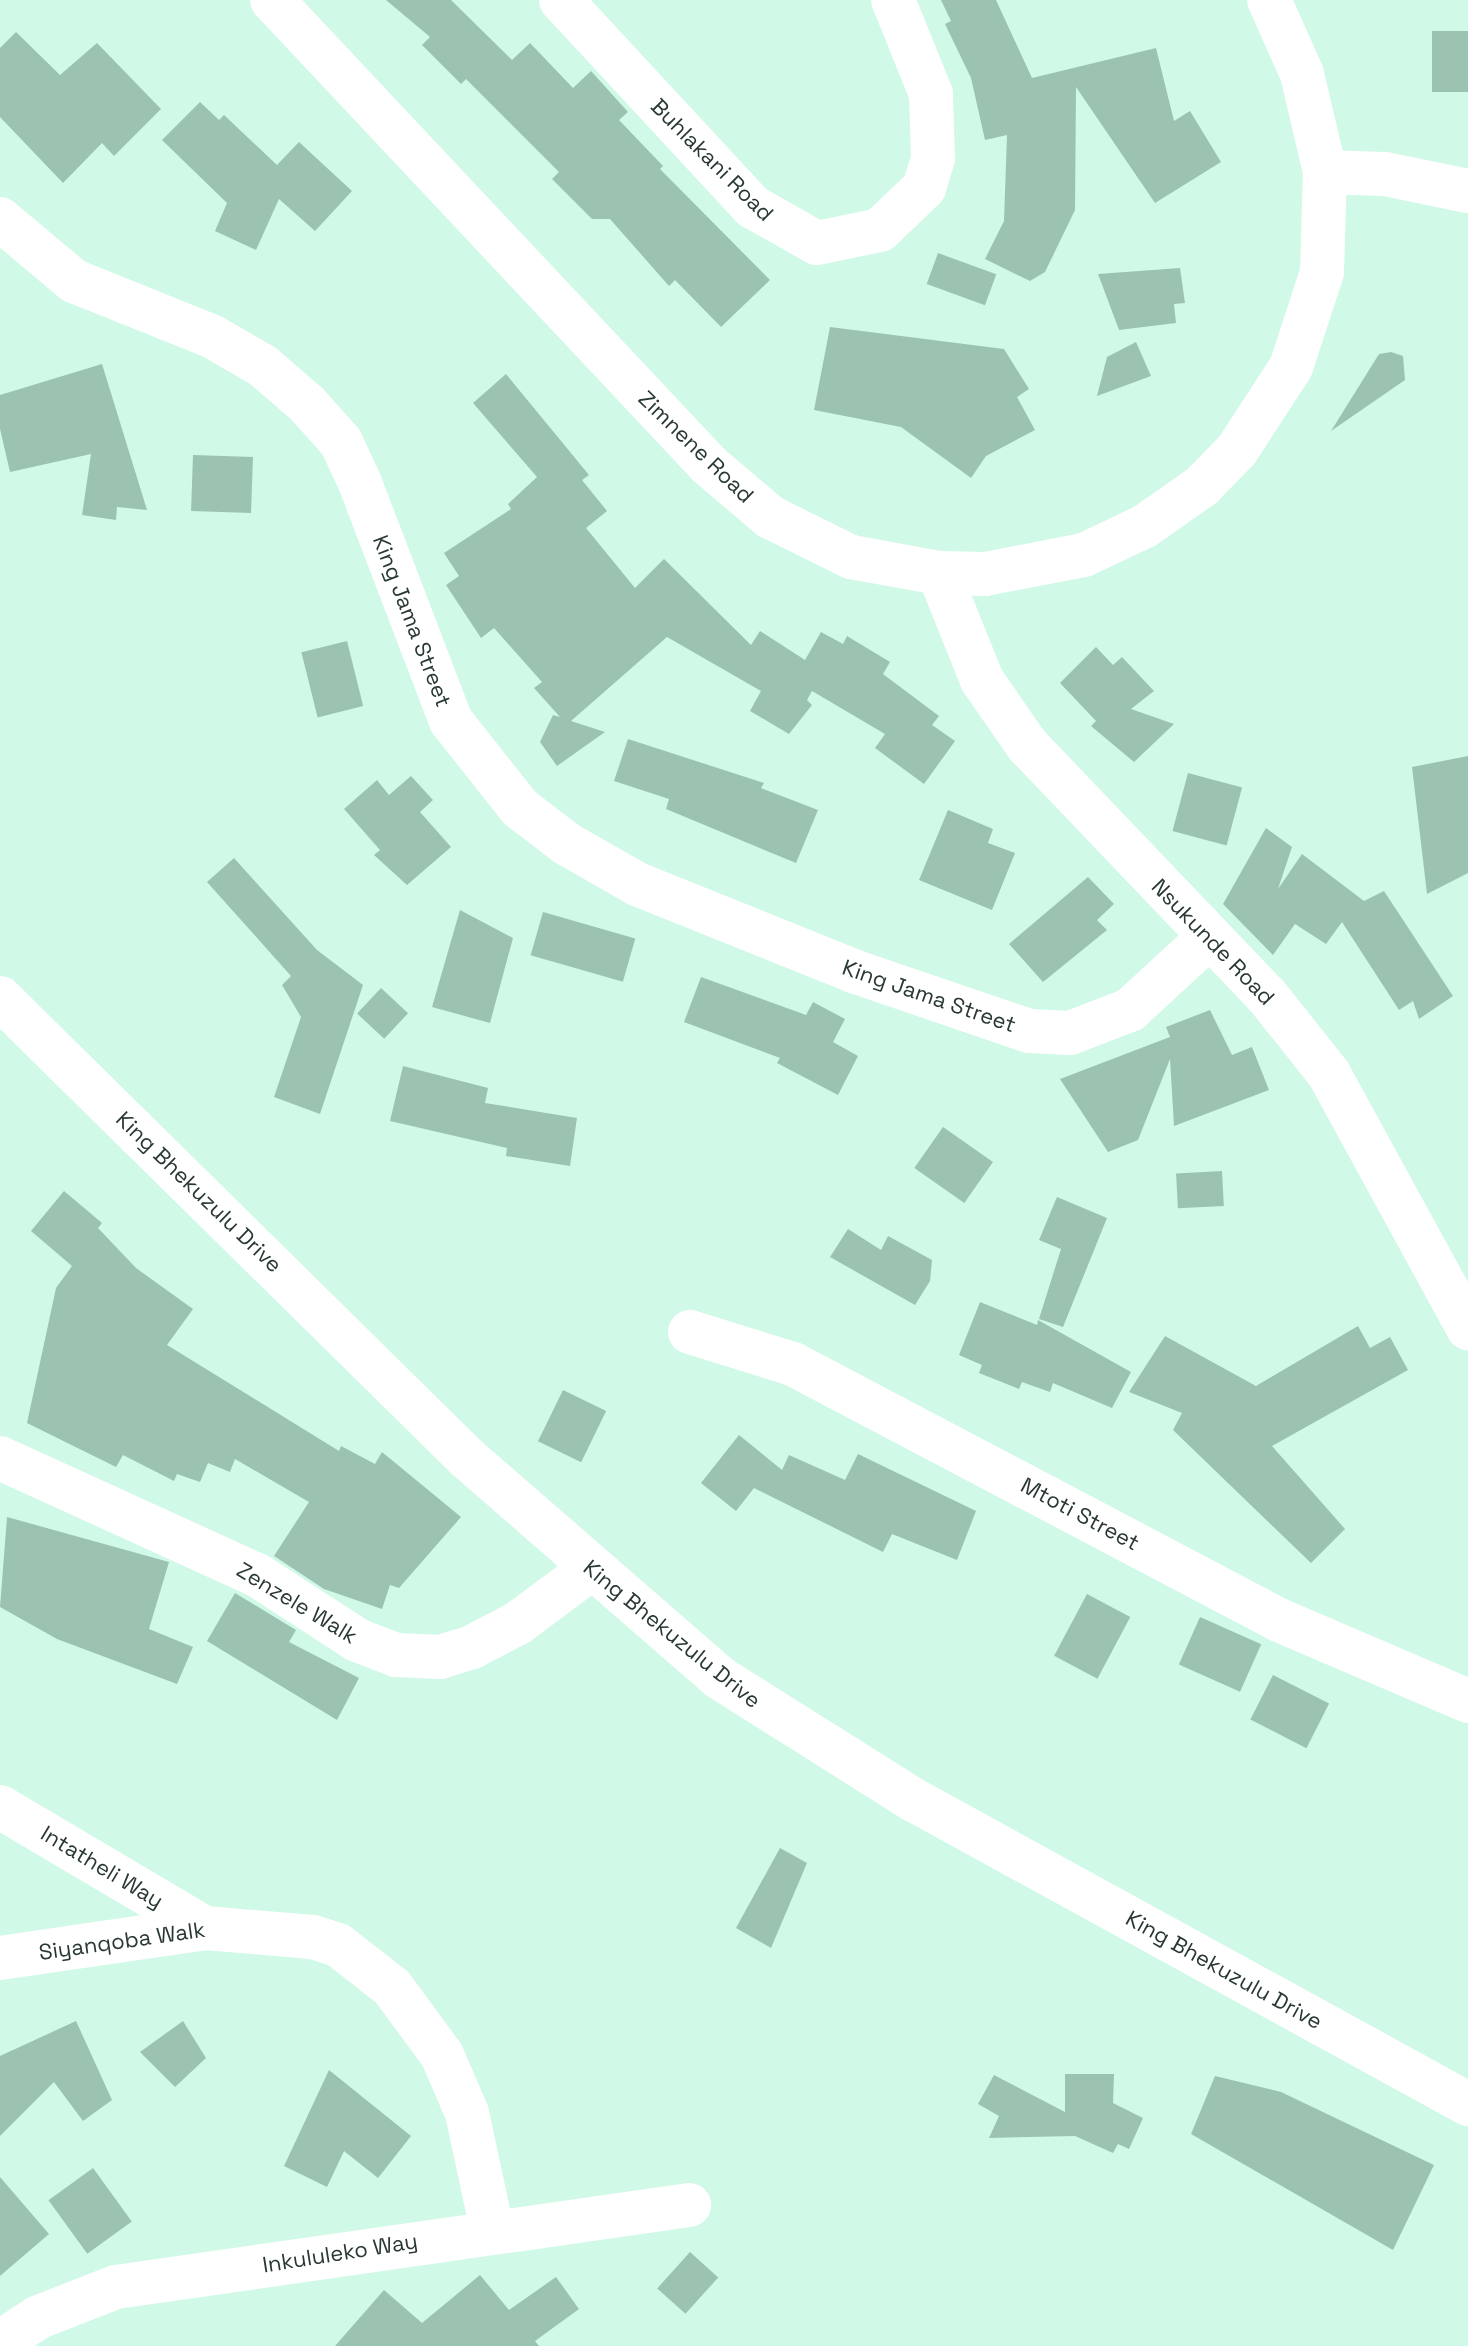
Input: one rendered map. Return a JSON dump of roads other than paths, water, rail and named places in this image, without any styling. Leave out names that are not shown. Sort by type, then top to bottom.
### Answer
[{"type":"street","name":"Zimnene Road","points":[[272,0],[709,465],[770,517],[810,539],[851,557],[939,573],[1010,571],[1084,555],[1145,526],[1202,486],[1237,450],[1291,367],[1309,320],[1322,272],[1325,172],[1302,74],[1269,0]]},
{"type":"street","name":"Buhlakani Road","points":[[561,0],[753,207],[817,243],[880,230],[924,188],[933,158],[931,94],[893,0]]},
{"type":"street","points":[[1325,172],[1385,174],[1468,191]]},
{"type":"street","name":"King Jama Street","points":[[0,219],[74,281],[213,337],[263,366],[307,404],[341,442],[360,483],[451,721],[510,798],[567,844],[637,884],[853,971],[1029,1031],[1070,1033],[1130,1010],[1208,938]]},
{"type":"street","name":"Nsukunde Road","points":[[939,573],[1001,712],[1072,796],[1267,996],[1329,1074],[1468,1328]]},
{"type":"street","name":"King Bhekuzulu Drive","points":[[0,998],[467,1458],[589,1570],[720,1678],[842,1758],[1468,2104]]},
{"type":"street","name":"Mtoti Street","points":[[690,1332],[793,1364],[1279,1620],[1468,1701]]},
{"type":"street","name":"Zenzele Walk","points":[[0,1458],[257,1575],[357,1640],[396,1655],[440,1657],[472,1647],[518,1623],[589,1570]]},
{"type":"street","name":"Intatheli Way","points":[[0,1807],[205,1928]]},
{"type":"street","name":"Siyanqoba Walk","points":[[0,1958],[205,1928],[313,1937],[367,1962],[392,1987],[442,2055],[467,2113],[492,2230]]},
{"type":"street","name":"Inkululeko Way","points":[[4,2342],[39,2317],[116,2287],[492,2230],[689,2205]]}]
